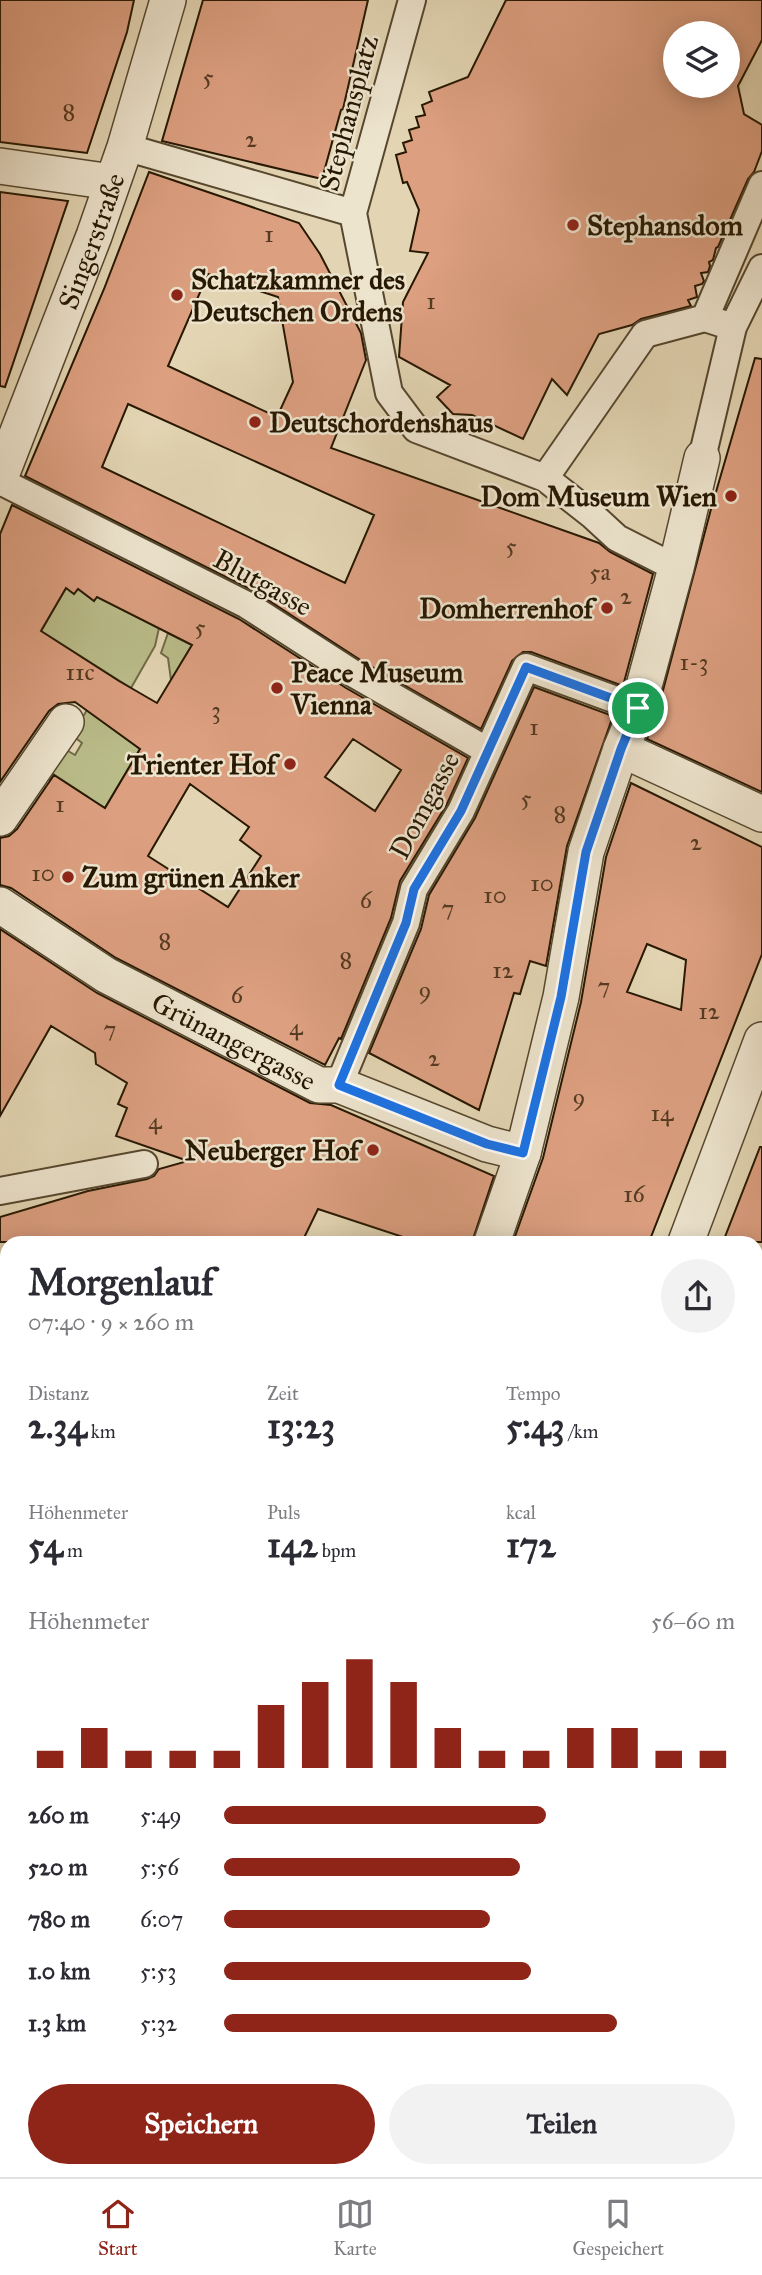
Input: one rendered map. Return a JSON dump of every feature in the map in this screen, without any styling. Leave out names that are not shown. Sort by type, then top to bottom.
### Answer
[{"type":"street","name":"Singerstraße","points":[[0,479],[94,236],[125,147],[168,0]]},
{"type":"street","name":"Stephansplatz","points":[[412,0],[353,213],[389,393],[416,429],[545,478],[592,514],[617,538],[676,568]]},
{"type":"street","points":[[125,147],[353,213]]},
{"type":"street","points":[[0,166],[112,182]]},
{"type":"street","points":[[705,318],[762,185]]},
{"type":"street","points":[[494,1236],[523,1153],[561,997],[586,852],[638,708],[676,568],[733,327],[762,268]]},
{"type":"street","points":[[545,478],[645,334],[705,318],[733,327]]},
{"type":"street","name":"Blutgasse","points":[[0,479],[247,606],[354,674],[488,751]]},
{"type":"street","name":"Domgasse","points":[[339,1085],[406,923],[414,889],[461,811],[526,667],[638,708]]},
{"type":"street","points":[[0,818],[66,722]]},
{"type":"street","points":[[621,749],[762,814]]},
{"type":"street","name":"Grünangergasse","points":[[0,905],[106,975],[318,1085],[339,1085],[487,1144],[523,1153]]},
{"type":"street","points":[[688,1236],[762,1040]]},
{"type":"street","points":[[0,1191],[144,1164]]},
{"type":"green space","points":[[66,588],[74,593],[78,589],[94,600],[100,592],[159,628],[155,646],[131,688],[41,631]]},
{"type":"green space","points":[[168,633],[192,645],[171,680],[168,658],[161,653]]},
{"type":"green space","points":[[87,710],[140,749],[102,813],[88,797],[53,774],[49,780],[44,776],[63,748],[75,755],[82,743],[72,735]]},
{"type":"building","points":[[0,0],[134,0],[127,32],[87,153],[0,142]]},
{"type":"building","points":[[203,0],[368,0],[343,109],[322,179],[162,141]]},
{"type":"building","name":"Stephansdom","points":[[506,0],[762,0],[762,40],[740,82],[740,21],[663,21],[663,98],[740,98],[740,95],[744,114],[762,125],[762,151],[716,248],[713,260],[709,262],[708,272],[701,273],[704,281],[695,286],[697,297],[688,300],[691,306],[641,319],[632,325],[599,334],[567,395],[552,379],[523,439],[472,415],[453,414],[437,397],[450,385],[399,357],[403,302],[428,253],[410,251],[419,210],[407,182],[403,183],[396,155],[406,152],[403,143],[412,140],[409,130],[419,127],[416,117],[425,115],[422,105],[432,101],[429,92],[468,77]]},
{"type":"building","name":"Deutschordenshaus","points":[[149,172],[299,223],[320,254],[361,333],[366,360],[331,448],[599,543],[610,552],[653,574],[623,686],[531,652],[523,652],[512,661],[481,729],[362,661],[254,591],[25,476],[104,289]],"holes":[[[208,274],[278,297],[293,382],[277,417],[168,366]],[[128,404],[374,515],[345,583],[102,467]]]},
{"type":"building","points":[[0,192],[68,201],[5,387],[0,386]]},
{"type":"building","points":[[755,358],[762,359],[762,792],[647,739],[657,713],[711,509]]},
{"type":"building","points":[[12,505],[239,619],[346,688],[468,758],[447,804],[400,881],[391,918],[341,1039],[339,1038],[325,1065],[116,958],[11,888],[0,885],[0,838],[9,836],[17,829],[54,775],[105,808],[140,749],[75,702],[58,704],[49,711],[0,782],[0,534]],"holes":[[[66,588],[74,594],[78,589],[94,601],[97,597],[192,645],[157,703],[41,631]],[[353,739],[401,770],[375,811],[325,777]],[[190,784],[249,827],[240,840],[261,856],[228,907],[148,856]]]},
{"type":"building","points":[[534,687],[613,716],[567,846],[546,966],[530,961],[520,994],[514,993],[479,1110],[369,1053],[421,929],[429,895],[475,818]]},
{"type":"building","points":[[631,783],[762,847],[762,954],[651,1236],[515,1236],[543,1158],[581,1002],[606,857]],"holes":[[[647,944],[686,960],[681,1010],[627,992]]]},
{"type":"building","points":[[0,929],[97,993],[310,1103],[331,1105],[494,1176],[474,1236],[400,1236],[318,1209],[305,1236],[0,1236],[0,1217],[88,1191],[147,1179],[154,1176],[159,1169],[188,1161],[116,1136],[127,1108],[118,1104],[127,1083],[96,1064],[95,1053],[51,1026],[0,1116]]},
{"type":"building","points":[[760,1147],[762,1147],[762,1236],[725,1236]]},
{"type":"place","name":"Stephansdom","points":[[573,225]]},
{"type":"place","name":"Schatzkammer des Deutschen Ordens","points":[[177,295]]},
{"type":"place","name":"Deutschordenshaus","points":[[255,422]]},
{"type":"place","name":"Dom Museum Wien","points":[[731,496]]},
{"type":"place","name":"Domherrenhof","points":[[607,608]]},
{"type":"place","name":"Peace Museum Vienna","points":[[277,688]]},
{"type":"place","name":"Trienter Hof","points":[[290,764]]},
{"type":"place","name":"Zum grünen Anker","points":[[68,877]]},
{"type":"place","name":"Neuberger Hof","points":[[373,1150]]},
{"type":"route","points":[[526,667],[638,708],[586,852],[561,997],[523,1153],[487,1144],[339,1085],[406,923],[414,889],[461,811],[526,667]]}]
